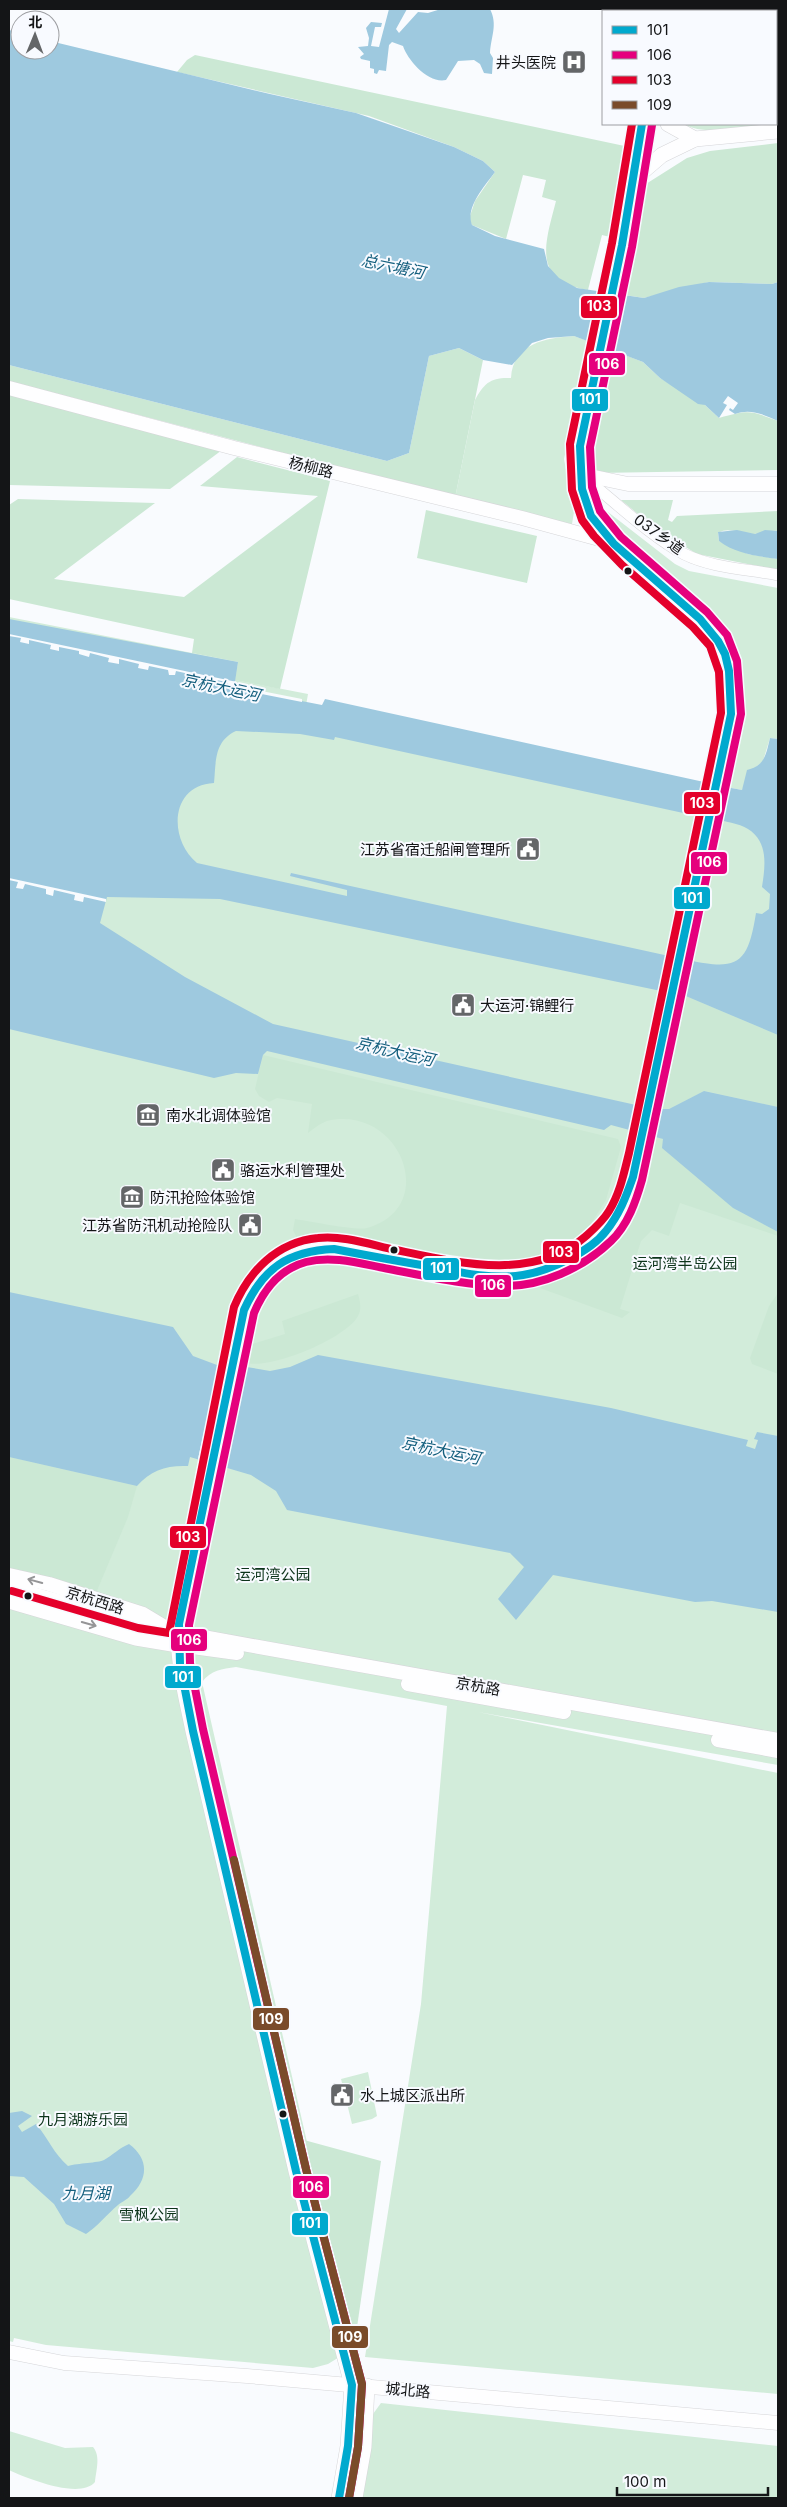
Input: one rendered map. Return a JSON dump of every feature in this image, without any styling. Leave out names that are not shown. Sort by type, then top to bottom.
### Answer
[{"type":"main road","points":[[354,2498],[364,2446],[359,2386],[296,2171],[193,1731],[182,1678],[178,1640],[244,1310],[252,1290],[272,1268],[294,1254],[319,1248],[334,1249],[458,1272],[502,1276],[522,1275],[549,1268],[576,1256],[597,1240],[613,1224],[624,1204],[651,1093],[731,714],[730,692],[723,648],[712,630],[595,524],[584,502],[580,474],[580,446],[617,274],[635,178],[642,125]]},
{"type":"main road","points":[[670,125],[695,139]]},
{"type":"main road","points":[[635,178],[662,155],[695,139],[778,131]]},
{"type":"main road","points":[[9,1588],[178,1640]]},
{"type":"main road","points":[[9,1601],[136,1638],[178,1640]]},
{"type":"main road","points":[[339,2498],[359,2386]]},
{"type":"street","name":"杨柳路","points":[[9,388],[234,448],[614,543]]},
{"type":"street","points":[[580,474],[628,484],[778,484]]},
{"type":"street","name":"037乡道","points":[[580,474],[666,542],[685,554],[703,561],[778,575]]},
{"type":"street","name":"京杭西路","points":[[9,1575],[49,1584],[142,1614],[178,1640]]},
{"type":"street","name":"京杭路","points":[[178,1640],[203,1637],[778,1740]]},
{"type":"street","name":"京杭路","points":[[178,1640],[203,1647],[778,1751]]},
{"type":"street","name":"城北路","points":[[9,2352],[64,2363],[359,2386],[778,2423]]},
{"type":"green space","points":[[195,55],[634,148],[614,238],[602,235],[588,290],[570,285],[557,278],[550,268],[546,257],[546,244],[556,201],[542,197],[546,180],[523,175],[506,239],[472,225],[469,219],[475,201],[495,172],[483,161],[454,147],[369,116],[177,72],[187,60]]},
{"type":"green space","points":[[686,125],[766,125],[715,130],[693,128]]},
{"type":"green space","points":[[778,143],[778,282],[772,284],[709,282],[644,298],[618,294],[638,189],[687,158],[710,151]]},
{"type":"green space","points":[[574,336],[588,341],[564,459],[574,512],[572,524],[567,525],[455,498],[475,400],[482,389],[493,380],[511,378],[513,366],[524,350],[542,341]]},
{"type":"green space","points":[[459,348],[483,360],[455,498],[9,381],[9,365],[387,461],[409,453],[429,356]]},
{"type":"green space","points":[[607,348],[643,362],[660,378],[705,405],[719,418],[749,412],[778,421],[778,470],[596,473],[588,469],[587,448]]},
{"type":"green space","points":[[9,393],[222,450],[170,489],[9,485]]},
{"type":"green space","points":[[237,457],[330,481],[280,689],[235,680],[238,662],[192,653],[194,639],[9,599],[9,505],[18,499],[155,503],[54,579],[184,597],[318,496],[200,486]]},
{"type":"green space","points":[[621,500],[673,500],[668,520],[672,522],[677,516],[778,511],[778,531],[750,534],[727,530],[718,533],[719,541],[748,554],[778,559],[778,570],[697,554],[656,529]]},
{"type":"green space","points":[[599,509],[608,512],[675,564],[689,571],[778,588],[778,739],[770,738],[763,761],[755,768],[742,790],[721,786],[738,703],[742,703],[730,656],[707,616],[617,538],[597,514]]},
{"type":"green space","points":[[426,510],[537,536],[527,583],[417,558]]},
{"type":"green space","points":[[9,617],[238,662],[236,680],[308,694],[304,717],[778,822],[778,1765],[478,1712],[778,1773],[778,2394],[365,2357],[421,2004],[447,1706],[236,1667],[221,1669],[205,1678],[202,1682],[354,2348],[328,2364],[313,2368],[46,2345],[14,2338],[13,2342],[9,2341]]},
{"type":"green space","points":[[681,994],[778,1035],[778,1107],[705,1091],[669,1109],[654,1109]]},
{"type":"green space","points":[[263,1055],[618,1139],[621,1147],[606,1200],[589,1227],[556,1252],[511,1261],[474,1258],[326,1237],[298,1240],[293,1230],[295,1219],[361,1229],[390,1217],[402,1200],[406,1180],[402,1160],[391,1142],[374,1128],[353,1120],[327,1121],[308,1133],[312,1104],[277,1098],[269,1102],[259,1096],[255,1089]]},
{"type":"green space","points":[[648,1134],[663,1139],[733,1208],[778,1232],[778,1236],[680,1203],[669,1236],[652,1230],[641,1241],[620,1309],[630,1312],[622,1318],[540,1288],[554,1274],[579,1263],[613,1238],[630,1212]]},
{"type":"green space","points":[[778,1293],[778,1374],[752,1364],[750,1358],[769,1306]]},
{"type":"green space","points":[[358,1294],[360,1308],[358,1316],[351,1325],[339,1334],[306,1351],[287,1358],[255,1364],[244,1362],[249,1345],[285,1334],[282,1321]]},
{"type":"green space","points":[[9,1457],[137,1486],[128,1517],[96,1593],[9,1570]]},
{"type":"green space","points":[[368,2072],[377,2116],[352,2124],[341,2079]]},
{"type":"green space","points":[[304,2140],[381,2161],[354,2348]]},
{"type":"green space","points":[[381,2403],[778,2446],[778,2498],[359,2498],[373,2414]]},
{"type":"green space","points":[[9,2431],[65,2448],[93,2447],[97,2455],[95,2482],[88,2487],[78,2489],[66,2488],[40,2482],[9,2470]]},
{"type":"water","points":[[389,9],[407,9],[396,29],[399,33],[418,12],[428,13],[441,9],[490,9],[494,20],[490,53],[493,58],[492,74],[484,73],[480,64],[474,60],[458,61],[446,80],[439,80],[426,75],[409,58],[403,46],[392,42],[389,45],[386,71],[379,70],[377,74],[374,73],[374,69],[370,68],[370,61],[361,59],[360,57],[364,54],[358,47],[368,46],[369,38],[366,28],[371,22],[382,23],[381,27],[375,27],[371,46],[379,47]]},
{"type":"water","name":"总六塘河","points":[[9,30],[10,60],[60,60],[60,43],[356,113],[454,147],[483,161],[495,172],[477,197],[471,211],[472,225],[495,236],[544,249],[548,266],[559,278],[577,288],[644,298],[679,287],[709,282],[772,284],[778,282],[778,421],[752,412],[735,414],[729,410],[730,408],[733,410],[738,403],[728,396],[723,403],[727,405],[719,418],[705,405],[698,404],[660,378],[643,362],[574,336],[548,338],[532,343],[512,365],[483,360],[459,348],[429,356],[409,453],[387,461],[9,365]]},
{"type":"water","points":[[737,530],[755,534],[765,530],[778,531],[778,559],[740,552],[719,541],[718,532]]},
{"type":"water","name":"京杭大运河","points":[[9,619],[238,662],[234,688],[322,705],[325,699],[704,782],[697,816],[335,737],[334,740],[300,734],[236,731],[229,735],[220,746],[216,760],[214,783],[199,786],[189,793],[182,803],[178,815],[181,841],[197,863],[347,896],[347,890],[290,876],[291,873],[669,956],[661,991],[220,899],[107,897],[100,923],[185,977],[273,1024],[654,1109],[669,1109],[704,1091],[778,1107],[778,1232],[733,1208],[662,1148],[663,1139],[611,1125],[604,1130],[267,1051],[263,1055],[258,1074],[236,1073],[214,1078],[9,1029]]},
{"type":"water","points":[[770,738],[778,739],[778,1035],[681,994],[688,960],[719,964],[738,960],[749,943],[756,913],[762,914],[769,909],[770,894],[762,887],[764,855],[755,834],[744,827],[714,818],[721,786],[742,790],[747,770],[758,766],[764,758]]},
{"type":"water","name":"京杭大运河","points":[[9,1292],[173,1327],[193,1356],[225,1368],[247,1367],[270,1371],[290,1367],[318,1355],[611,1408],[748,1440],[746,1446],[755,1449],[758,1440],[754,1439],[757,1432],[778,1436],[778,1612],[712,1601],[695,1602],[553,1575],[516,1620],[498,1599],[524,1567],[510,1553],[287,1510],[276,1491],[251,1475],[190,1457],[188,1466],[173,1466],[154,1472],[137,1486],[9,1457]]},
{"type":"water","name":"九月湖","points":[[22,2111],[32,2116],[18,2126],[22,2132],[36,2124],[68,2166],[104,2160],[129,2144],[136,2150],[143,2163],[144,2169],[141,2183],[129,2197],[86,2234],[66,2224],[54,2204],[24,2177],[9,2176],[9,2113]]},
{"type":"pier","points":[[9,634],[237,682],[237,686],[302,699],[302,702],[231,688],[227,682],[206,678],[205,681],[198,680],[198,676],[176,671],[175,675],[169,675],[168,670],[149,666],[148,670],[138,668],[139,664],[119,659],[119,664],[108,662],[109,658],[90,653],[89,657],[79,654],[79,651],[59,647],[59,651],[50,649],[51,645],[29,640],[29,644],[20,642],[21,638],[9,636]]},
{"type":"pier","points":[[9,878],[106,899],[106,902],[84,897],[83,902],[74,900],[75,895],[54,890],[53,896],[46,894],[46,889],[25,884],[23,889],[16,888],[18,882],[9,880]]},
{"type":"pier","points":[[219,1363],[247,1368],[226,1465],[198,1459]]},
{"type":"transit line","name":"103","points":[[12,1591],[138,1628],[169,1633],[234,1307],[256,1270],[277,1252],[303,1241],[328,1237],[357,1241],[445,1260],[495,1265],[519,1264],[543,1259],[565,1250],[586,1236],[604,1218],[616,1197],[629,1153],[721,713],[719,672],[710,646],[693,627],[622,565],[594,536],[582,520],[572,490],[570,444],[612,243],[632,125]]},
{"type":"transit line","name":"101","points":[[339,2498],[348,2446],[352,2385],[296,2171],[193,1731],[180,1664],[179,1624],[244,1310],[251,1295],[269,1273],[279,1264],[303,1253],[334,1249],[475,1275],[499,1277],[533,1273],[556,1265],[580,1253],[599,1239],[611,1225],[625,1199],[633,1177],[731,714],[729,671],[725,654],[718,641],[700,619],[614,544],[591,516],[582,489],[580,446],[622,245],[642,125]]},
{"type":"transit line","name":"106","points":[[349,2498],[358,2447],[362,2384],[306,2169],[203,1729],[190,1663],[189,1625],[254,1313],[274,1281],[297,1265],[327,1259],[474,1284],[502,1286],[532,1283],[561,1274],[588,1260],[600,1251],[622,1228],[640,1188],[741,714],[737,661],[727,635],[707,612],[621,537],[600,511],[592,487],[590,447],[632,247],[652,125]]},
{"type":"transit line","name":"109","points":[[234,1860],[306,2169],[362,2384],[358,2447],[349,2498]]},
{"type":"place","name":"井头医院","points":[[574,62]]},
{"type":"place","name":"江苏省宿迁船闸管理所","points":[[528,849]]},
{"type":"place","name":"大运河·锦鲤行","points":[[463,1005]]},
{"type":"place","name":"南水北调体验馆","points":[[148,1115]]},
{"type":"place","name":"骆运水利管理处","points":[[223,1170]]},
{"type":"place","name":"防汛抢险体验馆","points":[[132,1197]]},
{"type":"place","name":"江苏省防汛机动抢险队","points":[[250,1225]]},
{"type":"place","name":"水上城区派出所","points":[[342,2095]]},
{"type":"park label","name":"运河湾半岛公园","points":[[685,1263]]},
{"type":"park label","name":"运河湾公园","points":[[273,1574]]},
{"type":"park label","name":"九月湖游乐园","points":[[83,2119]]},
{"type":"park label","name":"雪枫公园","points":[[149,2214]]}]
